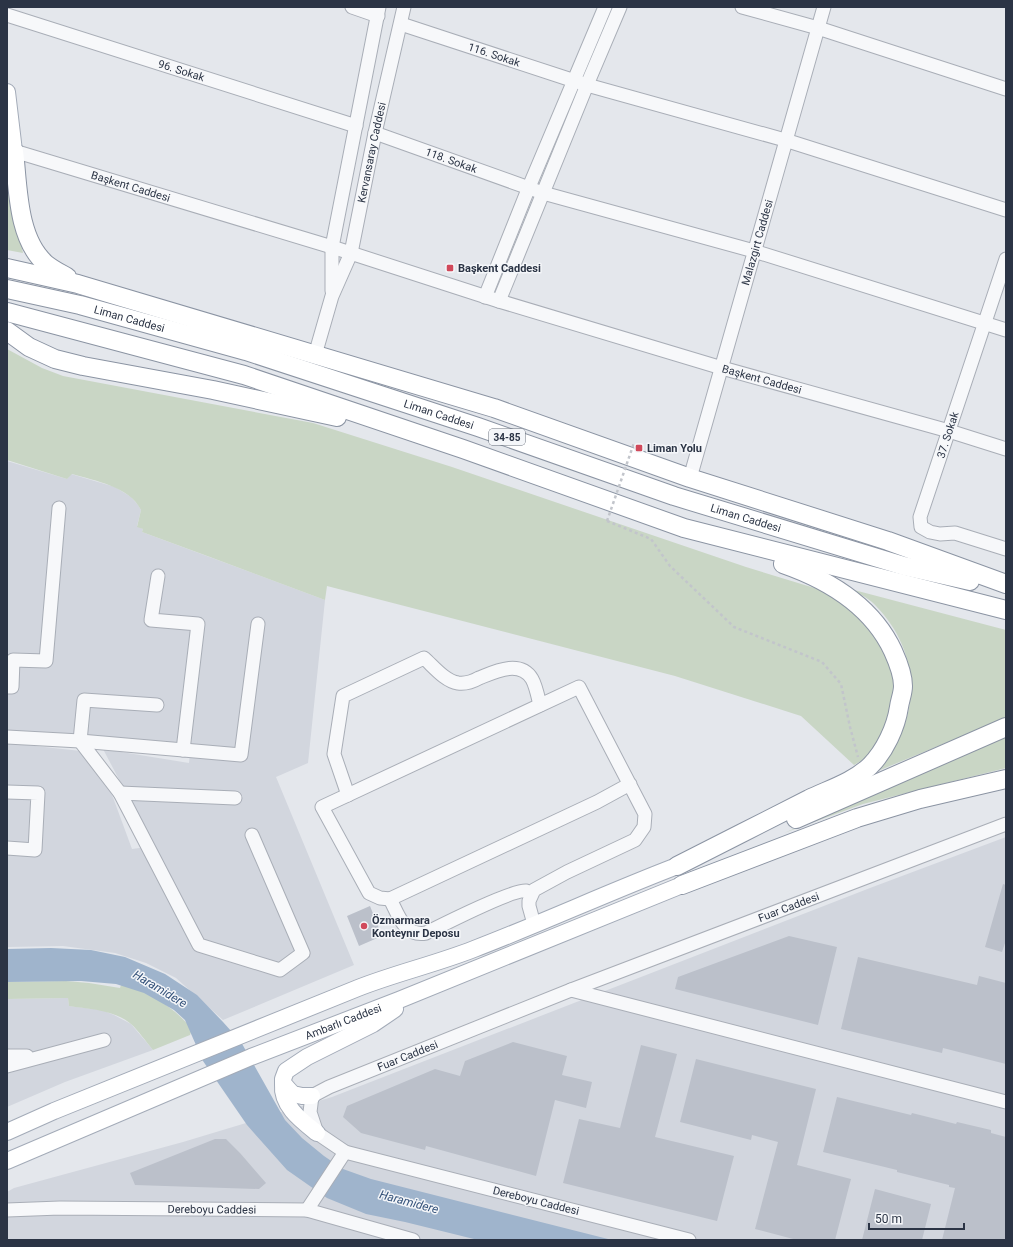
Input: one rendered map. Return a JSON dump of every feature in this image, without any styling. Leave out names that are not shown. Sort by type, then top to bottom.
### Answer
[{"type":"highway","points":[[14,151],[21,219],[32,248],[46,263],[78,284]]},
{"type":"highway","points":[[7,268],[78,284],[494,408],[690,478],[888,541],[1006,584]]},
{"type":"highway","name":"Liman Caddesi","points":[[7,289],[80,305],[246,351],[478,427],[674,496],[904,566],[1006,590]]},
{"type":"highway","points":[[7,312],[244,375],[463,449],[811,575],[842,592],[869,614],[887,637],[899,664],[903,686],[898,717],[885,746],[870,765],[854,778],[677,866]]},
{"type":"highway","points":[[7,331],[30,347],[55,359],[83,366],[213,390],[341,418],[463,449]]},
{"type":"highway","points":[[684,528],[1006,610]]},
{"type":"highway","points":[[677,866],[788,822],[1006,727]]},
{"type":"highway","points":[[682,885],[857,818],[920,799],[1006,779]]},
{"type":"main road","points":[[7,92],[14,151]]},
{"type":"main road","points":[[7,1132],[54,1110],[377,980],[473,950],[629,884],[677,866]]},
{"type":"main road","name":"Ambarlı Caddesi","points":[[7,1161],[251,1057],[420,992],[682,885]]},
{"type":"main road","points":[[317,1132],[296,1116],[286,1101],[282,1090],[283,1079],[286,1071],[307,1057],[373,1024],[420,992]]},
{"type":"main road","points":[[283,1084],[293,1094],[312,1096]]},
{"type":"main road","points":[[7,1124],[54,1110]]},
{"type":"main road","points":[[7,1168],[30,1152]]},
{"type":"street","points":[[352,7],[378,11]]},
{"type":"street","name":"Kervansaray Caddesi","points":[[315,355],[332,296],[351,253],[375,132],[404,7]]},
{"type":"street","points":[[486,297],[529,187],[605,7]]},
{"type":"street","points":[[499,301],[542,192],[620,7]]},
{"type":"street","points":[[742,7],[818,28],[1006,89]]},
{"type":"street","name":"Malazgirt Caddesi","points":[[690,478],[824,7]]},
{"type":"street","name":"Kervansaray Caddesi","points":[[332,296],[332,247],[378,11]]},
{"type":"street","name":"96. Sokak","points":[[7,15],[356,126]]},
{"type":"street","name":"116. Sokak","points":[[401,24],[587,85],[785,140],[1006,210]]},
{"type":"street","name":"118. Sokak","points":[[375,132],[542,192],[754,251],[1006,330]]},
{"type":"street","name":"Başkent Caddesi","points":[[14,151],[332,247],[486,297],[722,368],[949,431],[1006,449]]},
{"type":"street","name":"37. Sokak","points":[[1006,259],[920,517],[921,527],[930,532],[940,534],[955,533],[1006,548]]},
{"type":"street","points":[[7,687],[12,687],[13,660],[46,662],[59,508]]},
{"type":"street","points":[[158,576],[151,620],[198,624],[183,750]]},
{"type":"street","points":[[7,737],[80,741],[241,755],[258,624]]},
{"type":"street","points":[[348,795],[334,754],[342,696],[424,658],[448,679],[464,684],[508,668],[518,669],[528,674],[532,679],[540,705]]},
{"type":"street","points":[[534,924],[529,906],[531,895],[534,890],[567,872],[635,840],[639,836],[644,826],[645,814],[630,784],[579,687],[322,807],[369,893],[380,898],[390,899],[590,806],[630,784]]},
{"type":"street","points":[[157,705],[84,700],[80,741],[120,793],[199,945],[280,970],[303,953],[252,835]]},
{"type":"street","points":[[7,792],[38,793],[35,850],[7,848]]},
{"type":"street","points":[[120,793],[235,798]]},
{"type":"street","name":"Fuar Caddesi","points":[[312,1096],[329,1087],[571,990],[1006,824]]},
{"type":"street","points":[[390,899],[405,927],[414,933],[422,934],[519,891],[526,891],[531,895]]},
{"type":"street","points":[[571,990],[1006,1102]]},
{"type":"street","points":[[7,1066],[104,1040]]},
{"type":"street","points":[[7,1056],[47,1055]]},
{"type":"street","points":[[307,1210],[342,1155],[317,1132],[310,1112],[312,1096]]},
{"type":"street","name":"Dereboyu Caddesi","points":[[342,1155],[689,1240]]},
{"type":"street","name":"Dereboyu Caddesi","points":[[7,1210],[60,1208],[307,1210],[413,1240]]},
{"type":"path","points":[[634,443],[607,521],[651,539],[670,566],[734,627],[822,662],[842,684],[850,727],[862,772]]},
{"type":"shaded area","points":[[7,461],[67,479],[71,474],[115,487],[131,497],[141,510],[137,526],[143,529],[142,532],[325,600],[308,763],[276,777],[354,965],[223,1020],[176,978],[146,963],[115,953],[63,946],[7,947],[7,743],[81,751],[111,792],[132,849],[154,846],[103,749],[189,763],[198,671],[179,740],[174,745],[7,730]]},
{"type":"shaded area","points":[[1006,837],[1006,1240],[7,1240],[7,1192],[14,1188],[183,1142],[332,1097],[870,888]]},
{"type":"shaded area","points":[[68,998],[69,1006],[102,1010],[131,1024],[153,1050],[65,1082],[7,1107],[7,999]]},
{"type":"green space","points":[[7,161],[13,206],[23,253],[7,250]]},
{"type":"green space","points":[[7,349],[42,368],[63,376],[313,423],[452,467],[746,567],[821,590],[851,608],[879,632],[892,659],[895,686],[891,714],[877,745],[866,758],[854,765],[801,716],[675,676],[327,586],[325,600],[142,532],[143,529],[137,527],[141,510],[136,502],[120,490],[101,482],[72,474],[67,479],[7,460]]},
{"type":"green space","points":[[854,590],[1006,630],[1006,718],[873,773],[894,748],[904,726],[909,708],[911,690],[910,672],[898,637],[889,621],[874,604]]},
{"type":"green space","points":[[1006,737],[1006,768],[863,804],[784,833]]},
{"type":"green space","points":[[66,981],[120,988],[122,982],[132,986],[169,1007],[192,1029],[190,1035],[153,1050],[137,1030],[125,1019],[102,1011],[69,1006],[68,998],[7,999],[7,982]]},
{"type":"water","name":"Haramidere","points":[[51,948],[91,950],[125,957],[165,974],[197,995],[241,1042],[285,1120],[302,1138],[343,1169],[371,1179],[612,1240],[478,1240],[366,1214],[327,1198],[287,1170],[247,1125],[203,1061],[185,1020],[174,1010],[144,993],[116,984],[81,981],[7,982],[7,949]]},
{"type":"building","points":[[1003,884],[1006,885],[1006,940],[1002,952],[985,947]]},
{"type":"building","name":"Özmarmara Konteynır Deposu","points":[[370,906],[382,936],[359,946],[347,916]]},
{"type":"building","points":[[789,936],[837,947],[818,1025],[675,989],[678,977]]},
{"type":"building","points":[[858,957],[977,985],[979,976],[1006,983],[1006,1064],[943,1048],[942,1053],[841,1029]]},
{"type":"building","points":[[513,1042],[567,1056],[562,1075],[592,1082],[586,1108],[555,1100],[536,1176],[426,1146],[425,1150],[361,1133],[343,1117],[347,1106],[435,1069],[460,1076],[465,1061]]},
{"type":"building","points":[[641,1045],[677,1054],[655,1137],[734,1156],[717,1221],[563,1183],[579,1119],[620,1128]]},
{"type":"building","points":[[696,1059],[816,1089],[797,1165],[851,1179],[835,1240],[797,1240],[755,1229],[778,1142],[752,1135],[751,1140],[680,1122]]},
{"type":"building","points":[[837,1097],[911,1115],[912,1113],[956,1124],[957,1122],[991,1130],[991,1133],[1006,1137],[1006,1240],[942,1240],[955,1188],[949,1187],[949,1185],[897,1172],[897,1170],[823,1152]]},
{"type":"building","points":[[215,1139],[226,1139],[266,1183],[259,1189],[135,1185],[130,1173]]},
{"type":"building","points":[[875,1189],[931,1204],[922,1240],[862,1240]]},
{"type":"place","name":"Başkent Caddesi","points":[[450,268]]},
{"type":"place","name":"Liman Yolu","points":[[639,448]]},
{"type":"place","name":"Özmarmara Konteynır Deposu","points":[[364,926]]}]
